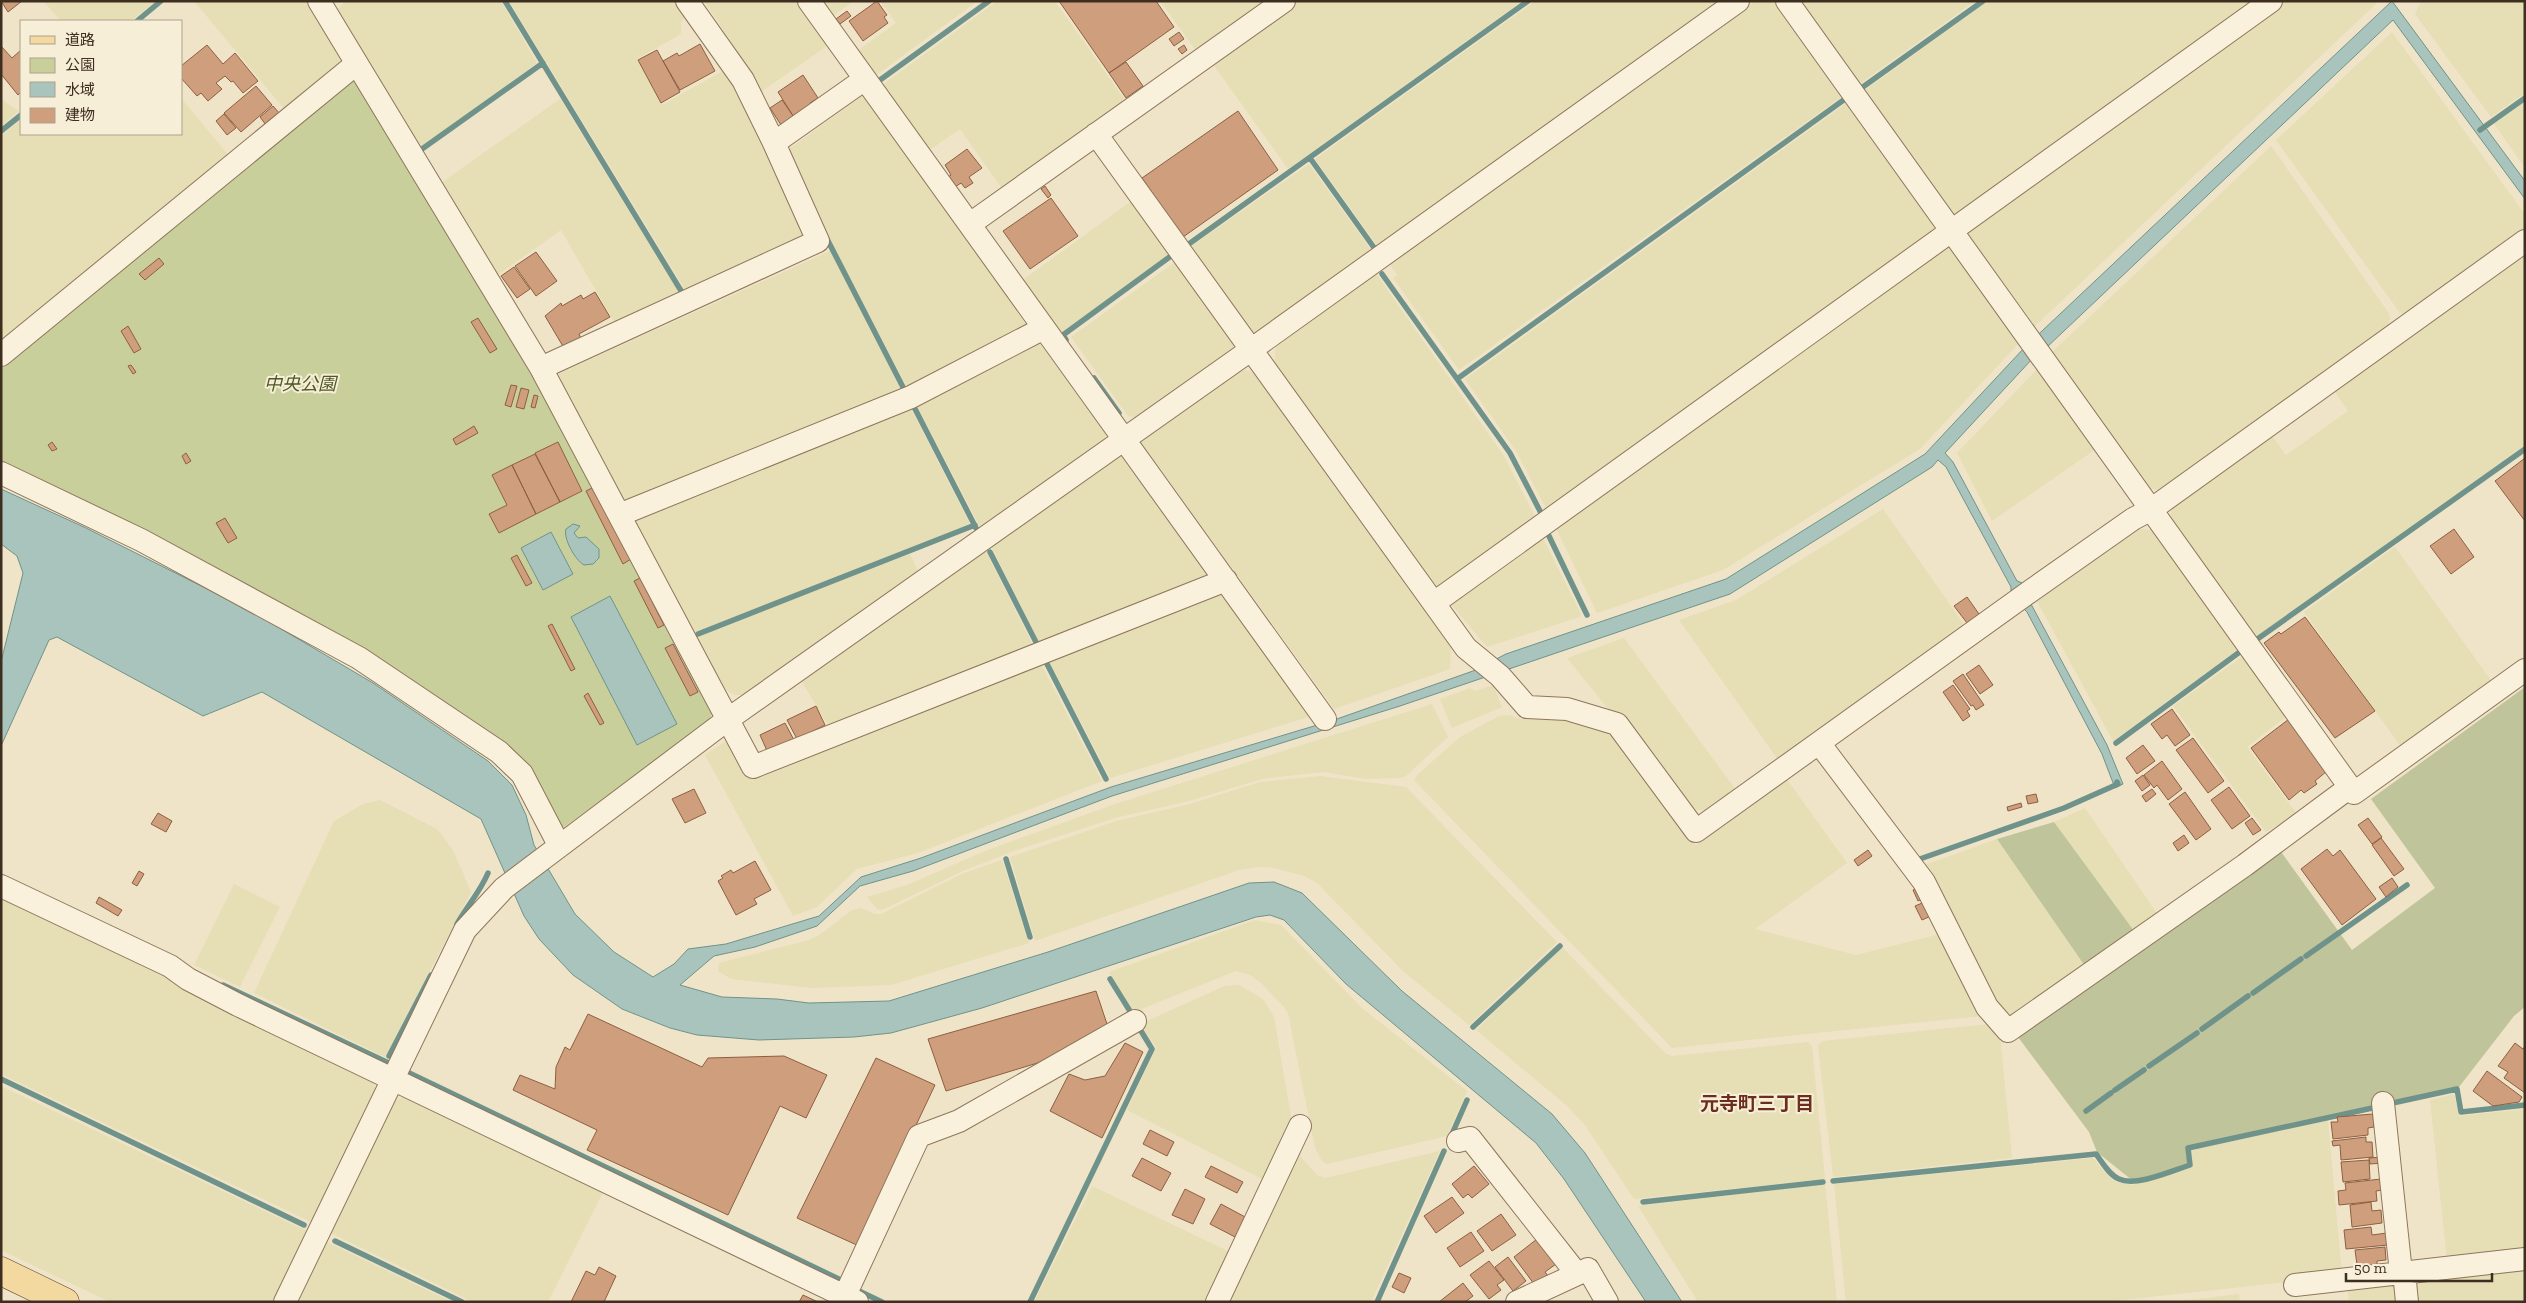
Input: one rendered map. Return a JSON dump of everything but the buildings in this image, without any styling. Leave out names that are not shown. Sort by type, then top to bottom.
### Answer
[{"type":"main road","points":[[1,1271],[65,1302]]},
{"type":"street","points":[[541,368],[818,240],[774,143],[742,80],[687,1]]},
{"type":"street","points":[[809,1],[1125,438],[1325,720]]},
{"type":"street","points":[[970,224],[1284,1]]},
{"type":"street","points":[[285,1302],[465,930],[504,888],[727,720],[1252,349],[1738,1]]},
{"type":"street","points":[[1787,1],[2354,793],[2525,670]]},
{"type":"street","points":[[1434,603],[2271,1]]},
{"type":"street","points":[[328,5],[356,64],[541,368],[753,767],[1226,580]]},
{"type":"street","points":[[1,355],[356,64]]},
{"type":"street","points":[[774,143],[865,79]]},
{"type":"street","points":[[1096,134],[1466,648],[1500,676],[1526,707],[1567,709],[1617,724],[1696,831],[2032,590],[2133,519],[2152,509],[2525,241]]},
{"type":"street","points":[[619,515],[911,397],[1044,328]]},
{"type":"street","points":[[1,472],[141,540],[359,658],[499,752],[522,774],[552,850]]},
{"type":"street","points":[[1819,743],[1924,882],[1987,1006],[2008,1032],[2245,865],[2350,787]]},
{"type":"street","points":[[1,886],[170,966],[188,980],[238,1005],[397,1071],[848,1300],[919,1136],[959,1121],[1135,1021]]},
{"type":"street","points":[[2383,1103],[2401,1273],[2405,1282],[2407,1302]]},
{"type":"street","points":[[1217,1302],[1300,1126]]},
{"type":"street","points":[[1458,1141],[1470,1138],[1577,1274]]},
{"type":"street","points":[[2295,1285],[2525,1259]]},
{"type":"street","points":[[1517,1302],[1588,1269],[1607,1302]]},
{"type":"shaded area","points":[[43,1],[156,1],[132,20],[60,20]]},
{"type":"shaded area","points":[[194,1],[310,1],[343,54],[340,66],[285,110]]},
{"type":"shaded area","points":[[345,1],[501,1],[537,63],[417,150],[337,10]]},
{"type":"shaded area","points":[[509,1],[680,1],[688,12],[681,22],[681,34],[637,59],[662,105],[728,68],[810,238],[689,296]]},
{"type":"shaded area","points":[[704,1],[799,1],[830,44],[761,92],[748,68]]},
{"type":"shaded area","points":[[824,1],[854,1],[833,16]]},
{"type":"shaded area","points":[[880,1],[978,1],[875,76],[857,51],[896,23]]},
{"type":"shaded area","points":[[997,1],[1055,1],[1128,104],[1005,193],[960,129],[928,151],[881,86]]},
{"type":"shaded area","points":[[1160,1],[1274,1],[1199,55]]},
{"type":"shaded area","points":[[1291,1],[1522,1],[1288,169],[1210,60]]},
{"type":"shaded area","points":[[1535,1],[1720,1],[1378,247],[1315,159]]},
{"type":"shaded area","points":[[1755,1],[1777,1],[1844,95],[1459,370],[1393,278],[1397,275],[1389,263]]},
{"type":"shaded area","points":[[1797,1],[1975,1],[1857,86]]},
{"type":"shaded area","points":[[1988,1],[2266,1],[1952,218],[1861,93]]},
{"type":"shaded area","points":[[2285,1],[2379,1],[2033,328],[1964,237],[1966,228]]},
{"type":"shaded area","points":[[2421,1],[2525,1],[2525,93],[2491,117],[2415,14]]},
{"type":"shaded area","points":[[2392,32],[2525,214],[2525,233],[2412,314],[2400,313],[2276,140]]},
{"type":"shaded area","points":[[865,94],[1031,322],[910,393],[833,246],[789,149]]},
{"type":"shaded area","points":[[1,99],[19,111],[1,126]]},
{"type":"shaded area","points":[[182,99],[229,156],[1,345],[1,136],[20,120],[20,135],[182,135]]},
{"type":"shaded area","points":[[560,99],[683,299],[618,329],[561,230],[495,277],[438,185]]},
{"type":"shaded area","points":[[1848,102],[1935,220],[1932,239],[1549,514],[1516,451],[1465,379]]},
{"type":"shaded area","points":[[2525,102],[2525,168],[2494,124]]},
{"type":"shaded area","points":[[2271,146],[2388,312],[2390,318],[2387,330],[2164,491],[2146,488],[2049,355]]},
{"type":"shaded area","points":[[1309,164],[1372,251],[1254,335],[1186,250]]},
{"type":"shaded area","points":[[1137,197],[1175,251],[1059,335],[1020,282]]},
{"type":"shaded area","points":[[1952,244],[2021,341],[1920,449],[1723,570],[1597,613],[1553,522]]},
{"type":"shaded area","points":[[830,251],[904,396],[626,508],[558,374]]},
{"type":"shaded area","points":[[2525,252],[2525,445],[2253,639],[2171,525],[2171,512],[2175,502],[2270,433],[2286,455],[2348,411],[2333,389]]},
{"type":"shaded area","points":[[1179,259],[1236,337],[1234,347],[1139,418],[1128,416],[1071,337]]},
{"type":"shaded area","points":[[1375,272],[1504,456],[1538,522],[1447,588],[1432,587],[1274,369],[1276,344]]},
{"type":"shaded area","points":[[1041,338],[1106,433],[1105,439],[981,529],[914,400]]},
{"type":"shaded area","points":[[2039,367],[2096,449],[1992,521],[1957,453]]},
{"type":"shaded area","points":[[1246,370],[1261,376],[1451,642],[1450,669],[1334,709],[1141,442],[1237,372]]},
{"type":"shaded area","points":[[908,403],[970,524],[691,634],[629,516]]},
{"type":"shaded area","points":[[1126,451],[1212,577],[1042,648],[990,544]]},
{"type":"shaded area","points":[[1883,509],[1968,630],[1781,764],[1679,620],[1736,600]]},
{"type":"shaded area","points":[[2138,529],[2156,530],[2241,647],[2113,741],[2037,601]]},
{"type":"shaded area","points":[[1541,534],[1581,614],[1580,617],[1487,647],[1451,604]]},
{"type":"shaded area","points":[[2395,547],[2493,683],[2402,748],[2304,612]]},
{"type":"shaded area","points":[[984,548],[1036,651],[832,732],[802,682]]},
{"type":"shaded area","points":[[910,554],[920,575],[746,695],[735,695],[720,687],[693,638]]},
{"type":"shaded area","points":[[1218,589],[1315,715],[1110,778],[1047,657]]},
{"type":"shaded area","points":[[1624,638],[1739,794],[1710,811],[1689,809],[1567,658]]},
{"type":"shaded area","points":[[2246,654],[2290,714],[2247,747],[2297,814],[2266,832],[2173,706]]},
{"type":"shaded area","points":[[1039,660],[1102,781],[918,853],[857,869],[817,907],[793,916],[705,755],[730,738],[750,773]]},
{"type":"shaded area","points":[[1493,685],[1502,707],[1452,728],[1440,699],[1470,688],[1475,691]]},
{"type":"shaded area","points":[[1432,704],[1448,737],[1406,776],[1400,778],[1366,779],[1323,772],[1262,779],[1189,801],[1115,818],[1017,850],[965,870],[882,910],[877,909],[867,897],[907,885],[985,851],[1115,804]]},
{"type":"shaded area","points":[[1508,715],[1521,719],[1568,717],[1599,725],[1623,742],[1696,845],[1786,778],[1847,863],[1755,929],[1856,955],[1944,933],[1982,1016],[1672,1048],[1414,780],[1418,774],[1460,737],[1499,716]]},
{"type":"shaded area","points":[[1320,776],[1406,787],[1557,942],[1469,1025],[1403,971],[1317,883],[1304,876],[1274,868],[1260,867],[1239,870],[1035,941],[1010,857],[1116,821],[1190,804],[1260,782]]},
{"type":"shaded area","points":[[380,800],[437,829],[453,850],[471,892],[385,1057],[254,993],[334,821],[363,804]]},
{"type":"shaded area","points":[[2085,808],[2158,915],[2134,932],[2054,822]]},
{"type":"shaded area","points":[[1997,839],[2087,969],[2014,1020],[2002,1015],[1919,867]]},
{"type":"shaded area","points":[[1002,860],[1029,943],[891,985],[811,988],[731,979],[718,971],[719,963],[809,940],[821,934],[852,910],[861,908],[875,914],[881,914],[964,873]]},
{"type":"shaded area","points":[[234,884],[280,907],[240,987],[194,965]]},
{"type":"shaded area","points":[[1,893],[373,1076],[375,1089],[311,1222],[1,1074]]},
{"type":"shaded area","points":[[1255,920],[1281,925],[1362,1008],[1467,1091],[1447,1136],[1327,1164],[1322,1161],[1315,1148],[1288,1013],[1261,983],[1250,975],[1236,971],[1134,1012],[1109,972]]},
{"type":"shaded area","points":[[1562,947],[1666,1054],[1672,1056],[1808,1042],[1812,1046],[1825,1179],[1634,1199],[1585,1125],[1566,1105],[1476,1030]]},
{"type":"shaded area","points":[[1239,985],[1263,999],[1274,1017],[1292,1122],[1268,1182],[1127,1110],[1156,1047],[1140,1024],[1225,986]]},
{"type":"shaded area","points":[[1989,1024],[2000,1035],[2012,1158],[1833,1177],[1818,1046],[1822,1041]]},
{"type":"shaded area","points":[[1,1086],[307,1231],[272,1302],[110,1302],[1,1250]]},
{"type":"shaded area","points":[[2454,1094],[2459,1116],[2525,1109],[2525,1253],[2447,1261],[2430,1100]]},
{"type":"shaded area","points":[[407,1095],[605,1188],[548,1302],[473,1302],[331,1233],[394,1101]]},
{"type":"shaded area","points":[[2328,1120],[2342,1276],[2104,1302],[1846,1302],[1834,1184],[2093,1158],[2109,1177],[2116,1182],[2132,1185],[2192,1167],[2190,1150]]},
{"type":"shaded area","points":[[1440,1151],[1371,1302],[1228,1302],[1299,1155],[1317,1175],[1325,1178]]},
{"type":"shaded area","points":[[1825,1184],[1837,1302],[1698,1302],[1638,1206]]},
{"type":"shaded area","points":[[1092,1186],[1232,1253],[1209,1302],[1034,1302]]},
{"type":"shaded area","points":[[327,1242],[452,1302],[299,1302]]},
{"type":"shaded area","points":[[2525,1265],[2525,1302],[2411,1302],[2415,1277]]},
{"type":"shaded area","points":[[2393,1279],[2403,1302],[2349,1302],[2347,1283]]},
{"type":"shaded area","points":[[2239,1294],[2240,1302],[2170,1302]]},
{"type":"green space","name":"中央公園","points":[[349,77],[358,81],[551,403],[712,713],[710,720],[563,828],[556,825],[504,746],[1,466],[1,365]]},
{"type":"green space","points":[[2525,687],[2525,1007],[2514,1016],[2459,1087],[2187,1147],[2189,1164],[2133,1181],[2097,1152],[2089,1132],[2018,1037],[2279,849],[2352,950],[2435,888],[2371,799]]},
{"type":"green space","points":[[2054,822],[2137,935],[2087,969],[1997,839]]},
{"type":"water","points":[[2392,1],[2525,181],[2525,199],[2393,20],[2046,348],[2033,358],[1945,453],[1953,462],[2017,581],[2025,584],[2032,606],[2107,745],[2123,784],[2115,788],[2102,754],[2027,612],[2011,596],[2011,587],[1946,467],[1938,460],[1932,467],[1730,594],[1400,706],[1112,796],[913,871],[860,886],[817,926],[755,947],[714,956],[680,985],[722,997],[777,999],[809,1003],[889,1001],[1048,952],[1249,883],[1274,882],[1302,893],[1402,991],[1552,1114],[1585,1153],[1682,1302],[1646,1302],[1564,1179],[1536,1143],[1346,984],[1284,920],[1270,915],[1256,917],[982,1008],[891,1033],[854,1037],[759,1040],[697,1035],[670,1028],[622,1009],[573,975],[539,939],[524,916],[481,819],[262,692],[203,716],[57,637],[49,640],[1,746],[1,662],[23,573],[17,556],[1,544],[1,489],[86,528],[249,610],[373,683],[488,761],[512,785],[526,815],[534,845],[575,914],[614,952],[653,977],[674,964],[688,949],[726,944],[819,916],[861,877],[921,858],[1111,787],[1334,720],[1473,671],[1506,654],[1726,579],[1925,454],[2025,347]]},
{"type":"water","points":[[573,524],[580,526],[574,533],[578,538],[586,537],[599,549],[599,558],[593,564],[584,565],[577,559],[570,548],[566,538],[566,529]]},
{"type":"water","points":[[551,532],[573,574],[543,590],[521,548]]},
{"type":"water","points":[[610,596],[677,724],[637,745],[571,617]]},
{"type":"waterway","points":[[138,20],[161,1]]},
{"type":"waterway","points":[[505,1],[683,294]]},
{"type":"waterway","points":[[880,80],[989,1]]},
{"type":"waterway","points":[[1186,246],[1528,1]]},
{"type":"waterway","points":[[1860,89],[1983,1]]},
{"type":"waterway","points":[[422,149],[543,63]]},
{"type":"waterway","points":[[2480,130],[2525,98]]},
{"type":"waterway","points":[[1457,379],[1845,99]]},
{"type":"waterway","points":[[1,131],[20,116]]},
{"type":"waterway","points":[[1310,158],[1375,249]]},
{"type":"waterway","points":[[826,237],[906,393]]},
{"type":"waterway","points":[[1066,340],[1063,335],[1175,253]]},
{"type":"waterway","points":[[1382,274],[1510,453],[1541,513]]},
{"type":"waterway","points":[[1094,378],[1119,413]]},
{"type":"waterway","points":[[912,403],[976,528]]},
{"type":"waterway","points":[[2256,640],[2525,449]]},
{"type":"waterway","points":[[698,634],[975,525]]},
{"type":"waterway","points":[[1548,534],[1587,615]]},
{"type":"waterway","points":[[990,552],[1039,648]]},
{"type":"waterway","points":[[2116,743],[2241,651]]},
{"type":"waterway","points":[[1045,660],[1106,779]]},
{"type":"waterway","points":[[1917,860],[2064,808],[2118,784],[2117,782]]},
{"type":"waterway","points":[[1006,859],[1030,937]]},
{"type":"waterway","points":[[457,924],[488,873]]},
{"type":"waterway","points":[[2306,956],[2407,885]]},
{"type":"waterway","points":[[1473,1027],[1560,946]]},
{"type":"waterway","points":[[2253,993],[2301,959]]},
{"type":"waterway","points":[[389,1056],[431,975]]},
{"type":"waterway","points":[[1110,979],[1133,1016]]},
{"type":"waterway","points":[[223,985],[395,1066]]},
{"type":"waterway","points":[[2202,1029],[2248,996]]},
{"type":"waterway","points":[[1030,1302],[1152,1049],[1138,1026]]},
{"type":"waterway","points":[[2149,1066],[2197,1033]]},
{"type":"waterway","points":[[403,1070],[843,1281]]},
{"type":"waterway","points":[[2115,1090],[2144,1070]]},
{"type":"waterway","points":[[1,1079],[304,1225]]},
{"type":"waterway","points":[[2388,1104],[2457,1089],[2461,1112],[2525,1105]]},
{"type":"waterway","points":[[2086,1111],[2111,1093]]},
{"type":"waterway","points":[[1452,1134],[1467,1100]]},
{"type":"waterway","points":[[1833,1181],[2096,1154],[2115,1177],[2126,1181],[2144,1180],[2190,1165],[2188,1148],[2377,1107]]},
{"type":"waterway","points":[[1377,1302],[1444,1151]]},
{"type":"waterway","points":[[1643,1202],[1823,1182]]},
{"type":"waterway","points":[[335,1241],[462,1302]]},
{"type":"waterway","points":[[857,1290],[882,1302]]},
{"type":"district","name":"元寺町三丁目","points":[[1757,1103]]}]
